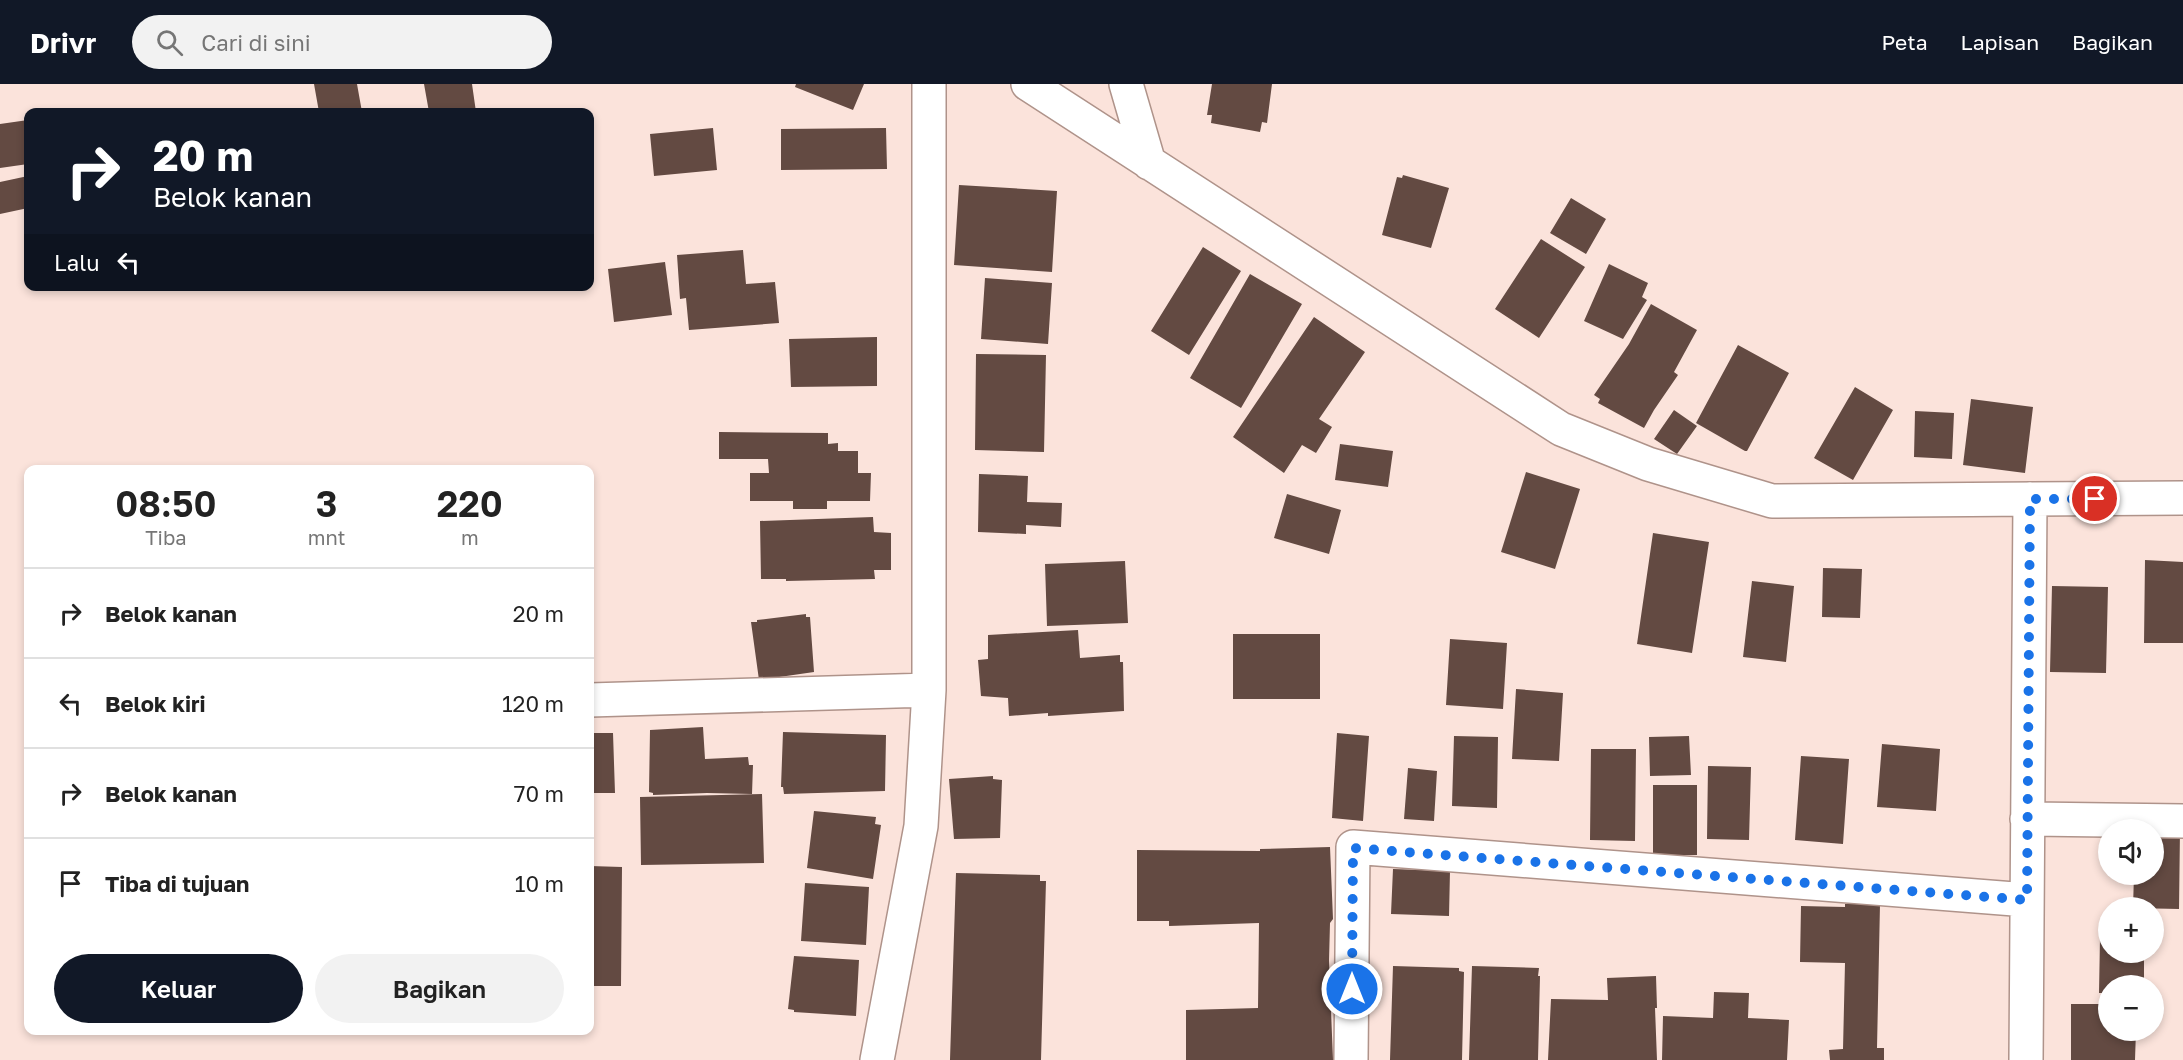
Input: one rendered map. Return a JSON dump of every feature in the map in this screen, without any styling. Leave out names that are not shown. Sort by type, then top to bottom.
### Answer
[{"type":"street","points":[[877,1060],[921,826],[929,690],[928,84]]},
{"type":"street","points":[[1028,84],[1560,429],[1648,464],[1772,501],[2183,498]]},
{"type":"street","points":[[1126,84],[1149,163]]},
{"type":"street","points":[[2026,1060],[2030,499]]},
{"type":"street","points":[[594,700],[929,690]]},
{"type":"street","points":[[2027,819],[2183,821]]},
{"type":"street","points":[[1351,1060],[1353,848],[2027,900]]},
{"type":"building","points":[[314,84],[357,84],[361,108],[318,108]]},
{"type":"building","points":[[424,84],[472,84],[475,108],[428,108]]},
{"type":"building","points":[[796,84],[864,84],[853,110],[795,87]]},
{"type":"building","points":[[1212,84],[1272,84],[1267,123],[1262,122],[1260,132],[1211,123],[1212,115],[1207,115]]},
{"type":"building","points":[[24,121],[24,165],[0,168],[0,124]]},
{"type":"building","points":[[713,128],[717,170],[654,176],[650,134]]},
{"type":"building","points":[[886,128],[887,169],[781,170],[781,129]]},
{"type":"building","points":[[1403,175],[1449,188],[1431,248],[1382,235],[1397,177],[1402,178]]},
{"type":"building","points":[[24,177],[24,209],[0,214],[0,182]]},
{"type":"building","points":[[959,185],[1057,191],[1052,272],[954,265]]},
{"type":"building","points":[[1571,198],[1606,219],[1586,254],[1550,233]]},
{"type":"building","points":[[1541,239],[1585,267],[1539,338],[1495,309]]},
{"type":"building","points":[[1203,247],[1241,271],[1189,355],[1151,331]]},
{"type":"building","points":[[743,250],[746,284],[775,282],[779,323],[689,330],[686,298],[680,299],[677,255]]},
{"type":"building","points":[[665,262],[672,315],[614,322],[608,269]]},
{"type":"building","points":[[1609,264],[1648,283],[1642,297],[1647,300],[1623,339],[1584,321]]},
{"type":"building","points":[[1250,274],[1302,304],[1241,408],[1190,378]]},
{"type":"building","points":[[985,278],[1052,283],[1048,344],[981,339]]},
{"type":"building","points":[[1651,304],[1697,330],[1674,372],[1678,375],[1644,428],[1598,403],[1600,399],[1594,395],[1629,344]]},
{"type":"building","points":[[1314,317],[1365,352],[1319,419],[1332,427],[1316,453],[1302,445],[1284,473],[1233,437]]},
{"type":"building","points":[[877,337],[877,386],[791,387],[789,339]]},
{"type":"building","points":[[1738,345],[1789,373],[1747,451],[1696,423]]},
{"type":"building","points":[[976,354],[1046,355],[1044,452],[975,450]]},
{"type":"building","points":[[1855,387],[1893,410],[1853,480],[1814,458]]},
{"type":"building","points":[[1971,399],[2033,407],[2025,473],[1963,465]]},
{"type":"building","points":[[1674,410],[1697,426],[1677,454],[1654,439]]},
{"type":"building","points":[[1915,411],[1954,413],[1952,459],[1914,457]]},
{"type":"building","points":[[719,432],[828,433],[828,444],[838,443],[838,451],[858,451],[858,473],[871,473],[870,501],[827,501],[827,509],[793,509],[793,501],[750,501],[750,473],[769,473],[768,459],[719,459]]},
{"type":"building","points":[[1340,444],[1393,451],[1388,487],[1335,480]]},
{"type":"building","points":[[1526,472],[1580,489],[1555,569],[1501,552]]},
{"type":"building","points":[[979,474],[1028,476],[1027,502],[1062,503],[1061,527],[1026,525],[1026,534],[978,532]]},
{"type":"building","points":[[1287,494],[1341,510],[1329,554],[1274,538]]},
{"type":"building","points":[[873,517],[874,532],[891,533],[891,570],[874,570],[875,579],[786,581],[786,579],[761,579],[760,521]]},
{"type":"building","points":[[1653,533],[1709,542],[1692,653],[1637,644]]},
{"type":"building","points":[[2145,560],[2183,562],[2183,643],[2144,643]]},
{"type":"building","points":[[1125,561],[1128,623],[1047,626],[1045,564]]},
{"type":"building","points":[[1823,568],[1862,569],[1860,618],[1822,617]]},
{"type":"building","points":[[1752,581],[1794,586],[1786,662],[1743,657]]},
{"type":"building","points":[[2052,586],[2108,587],[2106,673],[2050,672]]},
{"type":"building","points":[[806,614],[806,617],[810,617],[814,672],[759,680],[751,622]]},
{"type":"building","points":[[1078,630],[1080,658],[1120,655],[1120,662],[1123,662],[1124,711],[1009,716],[1008,698],[981,696],[978,660],[988,659],[988,635]]},
{"type":"building","points":[[1233,634],[1320,634],[1320,699],[1233,699]]},
{"type":"building","points":[[1450,639],[1507,643],[1503,709],[1446,705]]},
{"type":"building","points":[[1516,689],[1563,693],[1559,761],[1512,759]]},
{"type":"building","points":[[703,727],[705,759],[748,757],[749,765],[753,765],[752,794],[653,795],[649,792],[650,730]]},
{"type":"building","points":[[783,732],[886,735],[885,791],[784,794],[783,787],[781,787]]},
{"type":"building","points":[[594,733],[613,733],[615,793],[594,793]]},
{"type":"building","points":[[1337,733],[1369,736],[1363,821],[1332,818]]},
{"type":"building","points":[[1454,736],[1498,737],[1497,808],[1452,806]]},
{"type":"building","points":[[1689,736],[1691,775],[1650,776],[1649,737]]},
{"type":"building","points":[[1882,744],[1940,749],[1936,811],[1877,807]]},
{"type":"building","points":[[1591,749],[1636,749],[1635,841],[1590,840]]},
{"type":"building","points":[[1801,756],[1849,759],[1843,844],[1795,840]]},
{"type":"building","points":[[1708,766],[1751,767],[1749,840],[1707,839]]},
{"type":"building","points":[[1408,768],[1437,771],[1434,821],[1404,819]]},
{"type":"building","points":[[993,776],[993,779],[1002,780],[1000,838],[954,839],[949,779]]},
{"type":"building","points":[[1653,785],[1697,785],[1697,855],[1653,855]]},
{"type":"building","points":[[762,794],[764,863],[641,865],[640,797]]},
{"type":"building","points":[[814,811],[876,817],[875,824],[881,825],[873,879],[807,868]]},
{"type":"building","points":[[2164,830],[2180,830],[2179,909],[2164,909],[2164,897],[2133,897],[2134,885],[2164,885]]},
{"type":"building","points":[[1330,847],[1333,919],[1330,923],[1329,961],[1333,1060],[1186,1060],[1186,1010],[1258,1008],[1259,923],[1169,926],[1169,921],[1137,921],[1137,850],[1260,851],[1260,849]]},
{"type":"building","points":[[594,866],[622,867],[621,986],[594,986]]},
{"type":"building","points":[[1393,869],[1450,871],[1449,916],[1391,914]]},
{"type":"building","points":[[956,873],[1040,875],[1040,881],[1046,881],[1041,1060],[950,1060]]},
{"type":"building","points":[[805,883],[869,887],[866,945],[801,941]]},
{"type":"building","points":[[1845,904],[1880,904],[1877,1048],[1884,1048],[1884,1060],[1830,1060],[1829,1050],[1843,1049],[1845,963],[1800,962],[1801,906],[1845,907]]},
{"type":"building","points":[[794,956],[859,960],[856,1016],[794,1012],[788,1009]]},
{"type":"building","points":[[2100,963],[2144,963],[2144,975],[2099,975]]},
{"type":"building","points":[[1393,966],[1459,968],[1459,971],[1464,972],[1462,1060],[1390,1060]]},
{"type":"building","points":[[1472,966],[1539,968],[1538,1060],[1469,1060]]},
{"type":"building","points":[[1656,976],[1657,1060],[1548,1060],[1551,999],[1608,1000],[1607,978]]},
{"type":"building","points":[[1714,992],[1749,993],[1748,1018],[1789,1020],[1787,1060],[1662,1060],[1663,1016],[1713,1018]]},
{"type":"building","points":[[2071,1004],[2098,1004],[2098,1041],[2136,1041],[2135,1060],[2071,1060]]},
{"type":"route","points":[[1352,989],[1353,848],[2027,900],[2030,499],[2095,499]]}]
